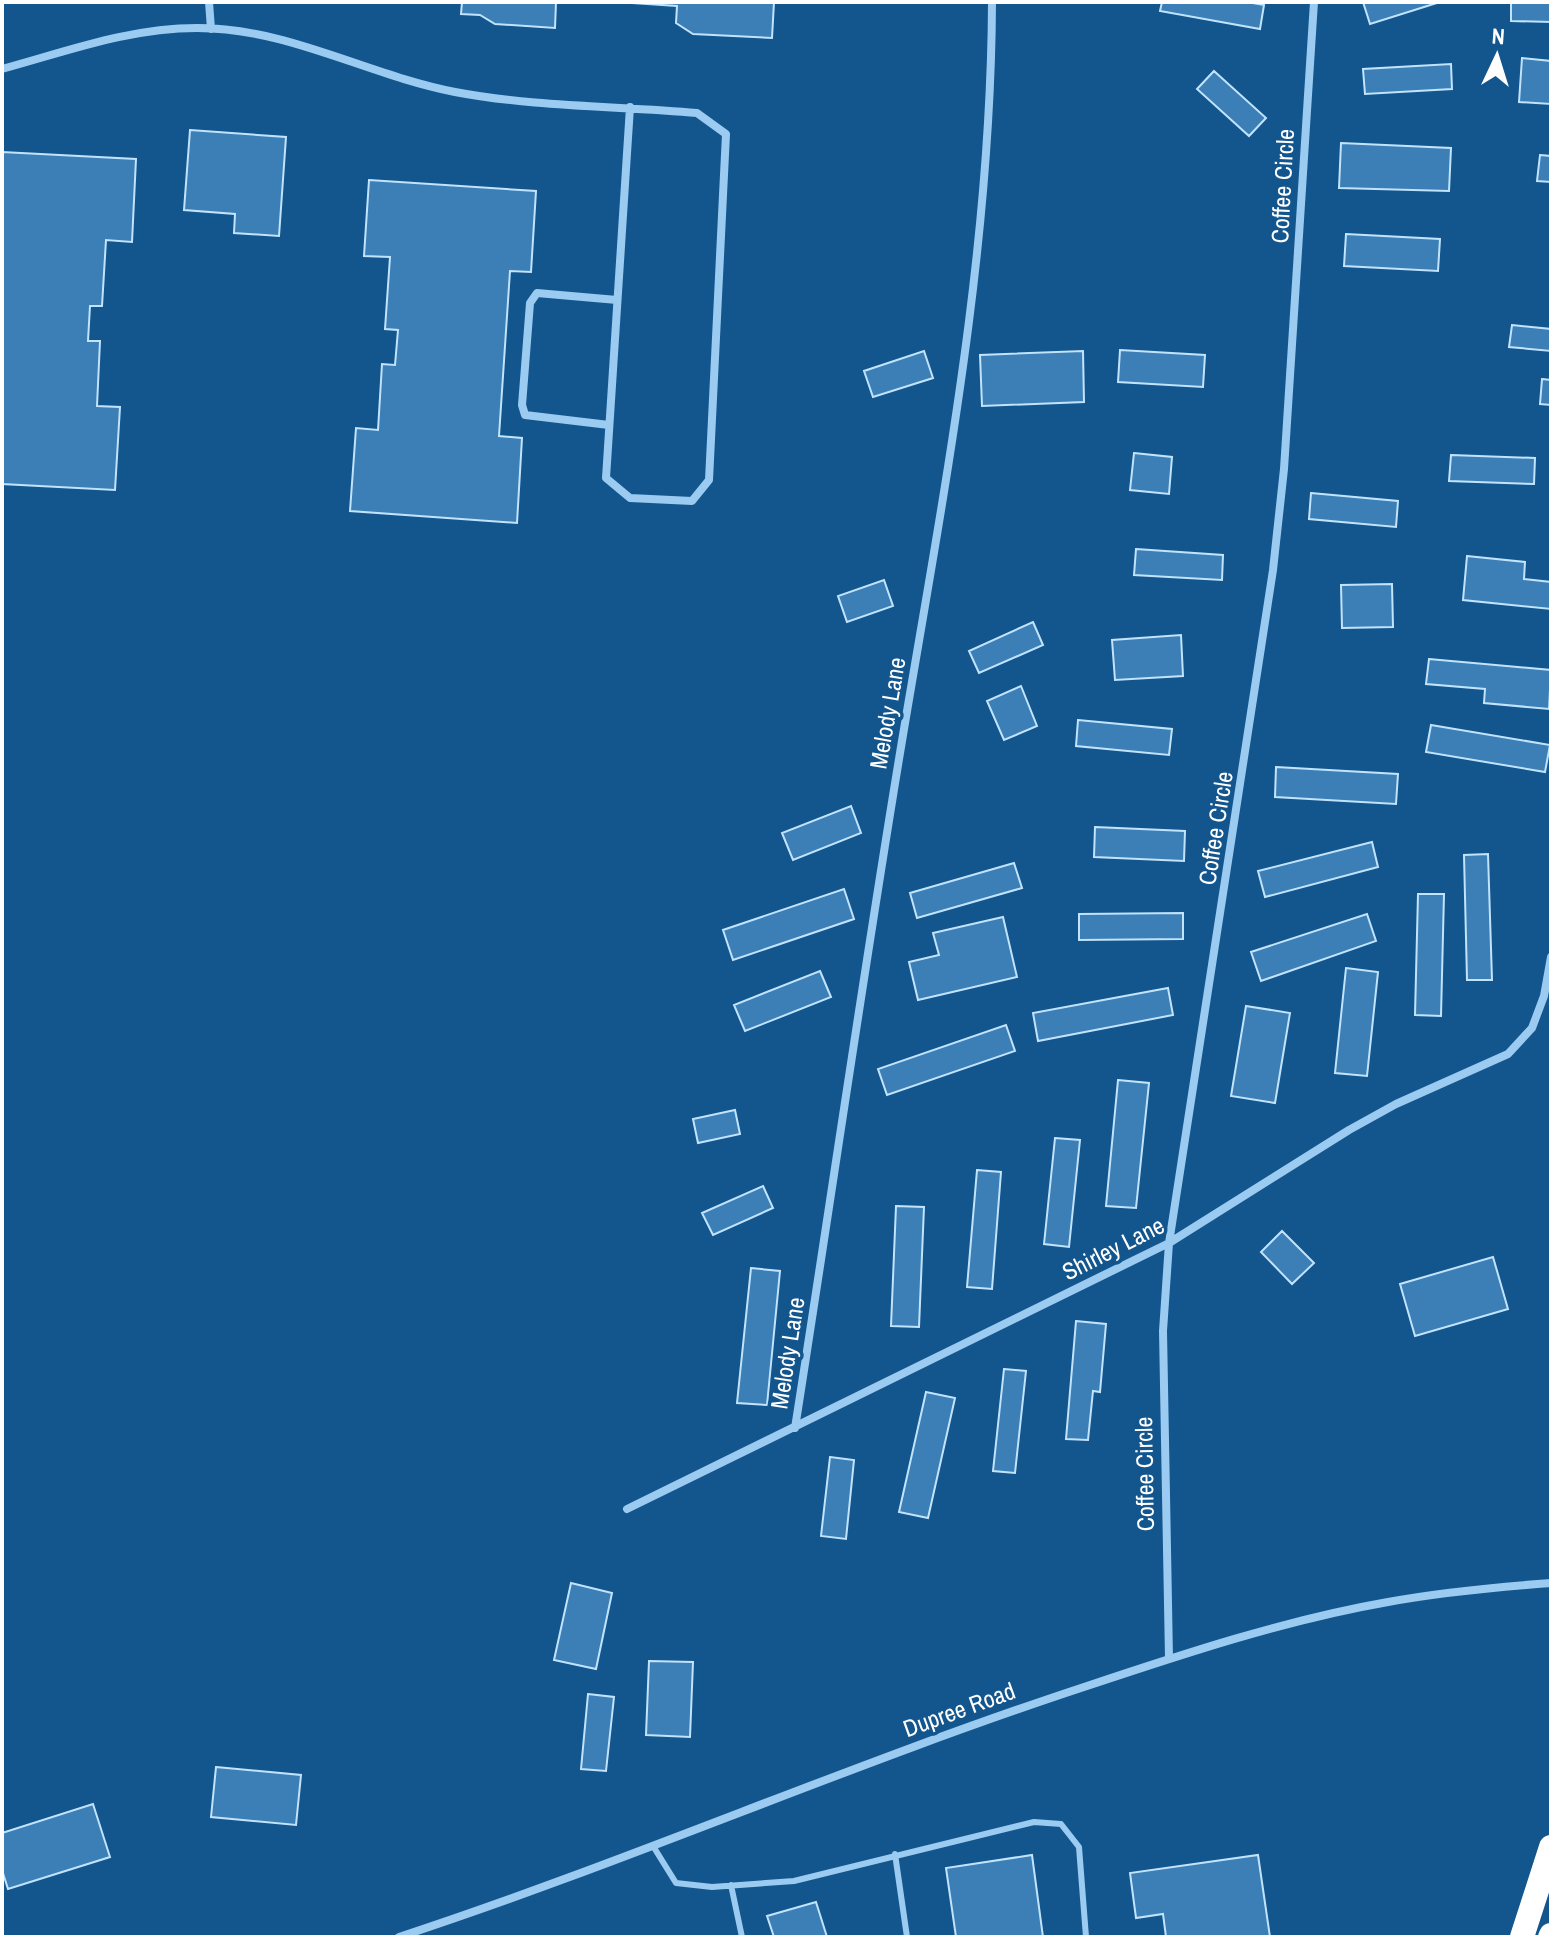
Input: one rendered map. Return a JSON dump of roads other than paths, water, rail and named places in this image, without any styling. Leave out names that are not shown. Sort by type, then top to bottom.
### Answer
[{"type":"highway","points":[[1522,1937],[1551,1847]]},
{"type":"street","points":[[209,2],[211,29]]},
{"type":"street","name":"Melody Lane","points":[[795,1428],[902,742],[954,432],[977,268],[987,153],[992,2]]},
{"type":"street","name":"Coffee Circle","points":[[1169,1658],[1163,1331],[1169,1243],[1273,570],[1284,469],[1314,2]]},
{"type":"street","points":[[2,69],[127,33],[211,29],[301,43],[402,79],[457,92],[630,107],[697,113],[726,134],[709,480],[692,501],[630,498],[606,478],[630,107]]},
{"type":"street","points":[[609,425],[525,415],[522,405],[530,303],[537,293],[617,300]]},
{"type":"street","name":"Shirley Lane","points":[[627,1509],[1169,1243],[1349,1130],[1396,1104],[1508,1054],[1532,1028],[1544,996],[1551,957]]},
{"type":"street","name":"Dupree Road","points":[[399,1937],[515,1899],[908,1748],[1169,1658],[1287,1624],[1388,1601],[1551,1583]]},
{"type":"lane","points":[[653,1846],[676,1883],[712,1887],[794,1881],[1034,1822],[1061,1824],[1079,1847],[1086,1937]]},
{"type":"lane","points":[[895,1854],[907,1937]]},
{"type":"lane","points":[[731,1885],[742,1937]]}]
